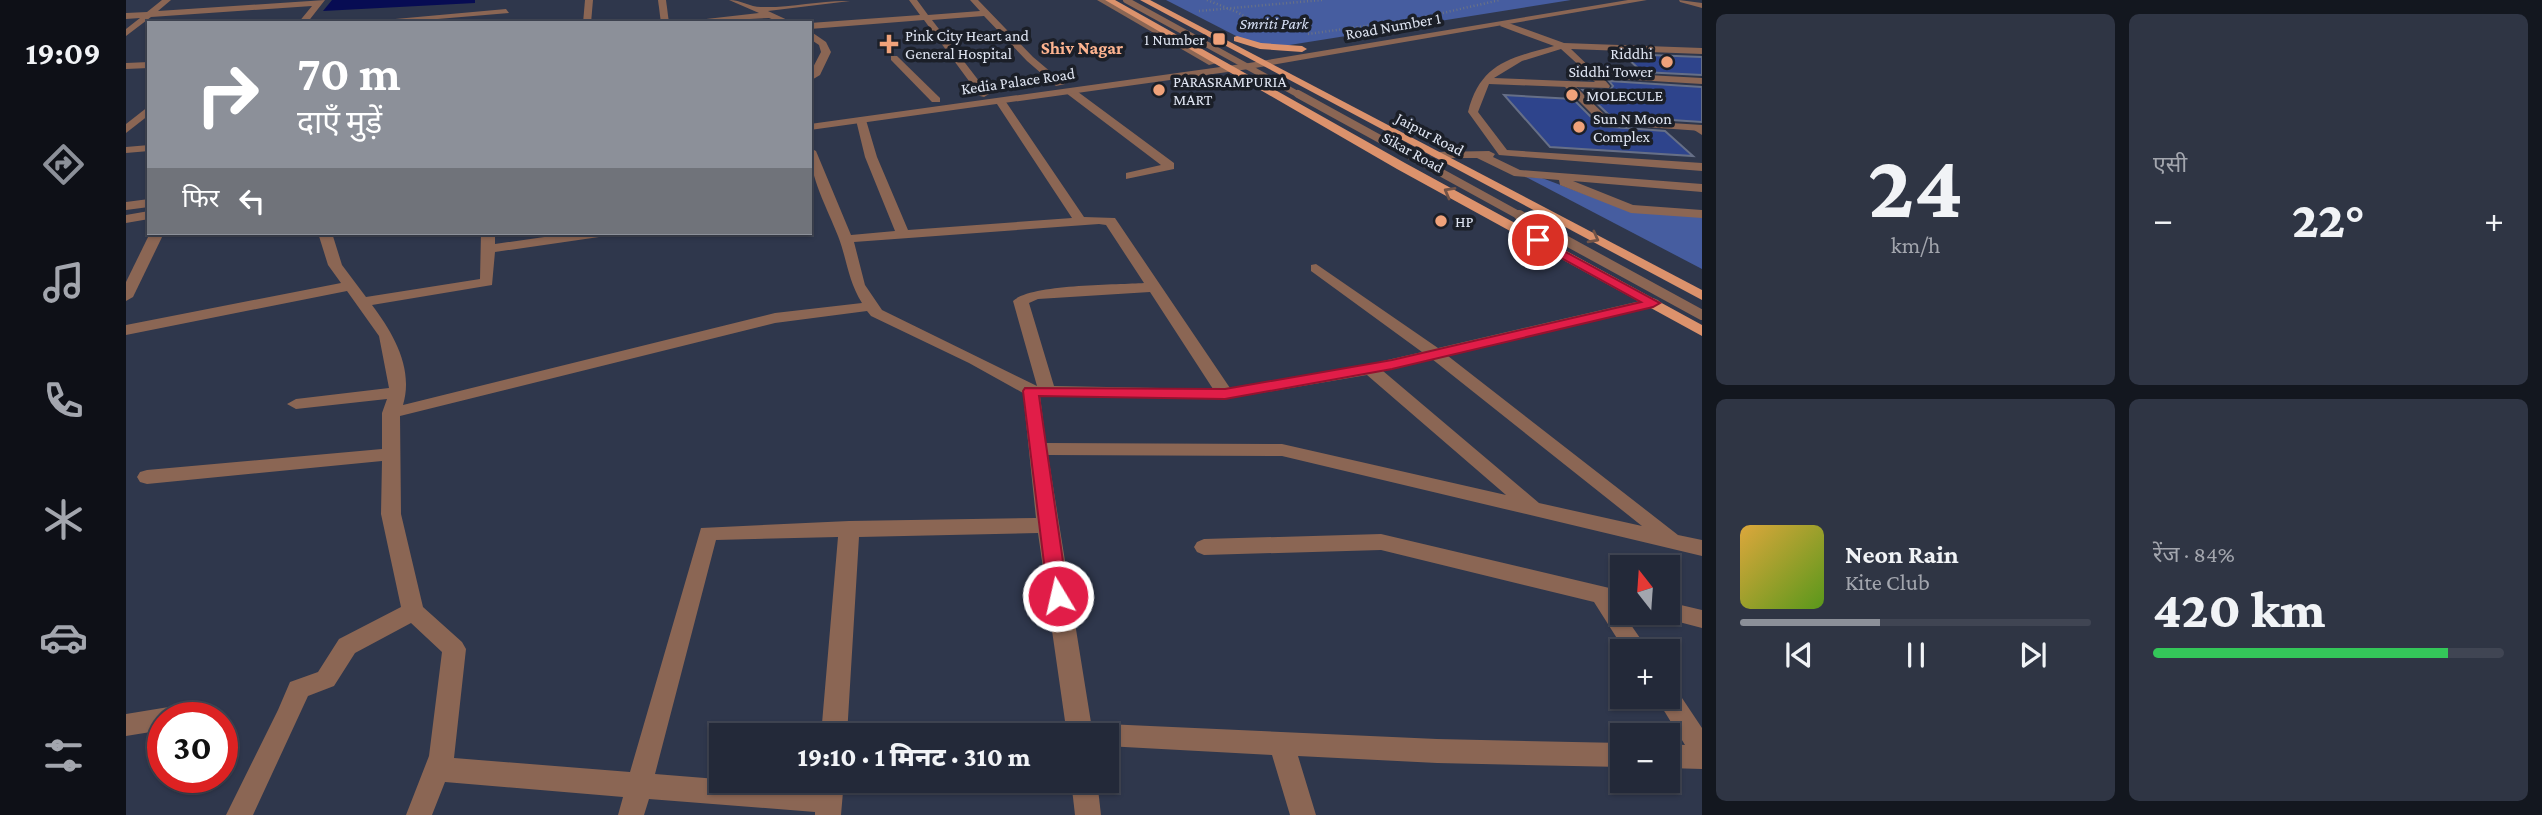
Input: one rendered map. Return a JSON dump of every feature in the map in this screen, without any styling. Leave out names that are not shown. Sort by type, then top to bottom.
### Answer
[{"type":"main road","points":[[1109,0],[1215,63]]},
{"type":"main road","name":"Jaipur Road","points":[[1144,0],[1197,27],[1251,62],[1265,64],[1702,296]]},
{"type":"main road","points":[[1197,27],[1212,29],[1260,46],[1302,48]]},
{"type":"main road","name":"Sikar Road","points":[[1233,64],[1702,331]]},
{"type":"street","points":[[126,33],[167,0]]},
{"type":"street","points":[[225,21],[246,0]]},
{"type":"street","points":[[504,21],[508,0]]},
{"type":"street","points":[[587,21],[590,0]]},
{"type":"street","points":[[662,0],[665,21]]},
{"type":"street","points":[[733,0],[785,21]]},
{"type":"street","points":[[913,0],[984,94]]},
{"type":"street","points":[[974,0],[1030,59],[1170,166],[1130,176]]},
{"type":"street","points":[[1101,0],[1215,63]]},
{"type":"street","name":"Road Number 1","points":[[1215,63],[1251,62],[1302,48],[1591,0]]},
{"type":"street","name":"Road Number 1","points":[[1265,64],[1643,0]]},
{"type":"street","points":[[1683,0],[1702,6]]},
{"type":"street","points":[[126,16],[319,1]]},
{"type":"street","points":[[304,21],[319,1]]},
{"type":"street","points":[[757,10],[846,1],[852,23]]},
{"type":"street","points":[[380,21],[506,11]]},
{"type":"street","points":[[812,26],[986,13]]},
{"type":"street","points":[[720,21],[769,15]]},
{"type":"street","points":[[1503,24],[1563,46],[1702,51]]},
{"type":"street","points":[[812,36],[823,44],[826,52],[817,73],[812,77]]},
{"type":"street","points":[[1484,81],[1605,86],[1563,46]]},
{"type":"street","points":[[1503,153],[1473,112],[1475,96],[1484,81],[1511,61],[1563,46]]},
{"type":"street","points":[[894,58],[936,100]]},
{"type":"street","name":"Kedia Palace Road","points":[[812,127],[1000,100],[1215,63]]},
{"type":"street","name":"Kedia Palace Road","points":[[812,117],[1233,64]]},
{"type":"street","points":[[126,66],[147,65]]},
{"type":"street","points":[[1594,75],[1702,81]]},
{"type":"street","points":[[1567,84],[1606,122],[1700,130]]},
{"type":"street","points":[[1000,100],[1080,221]]},
{"type":"street","points":[[126,130],[147,111]]},
{"type":"street","points":[[861,120],[871,157],[904,236]]},
{"type":"street","points":[[126,150],[147,148]]},
{"type":"street","points":[[1436,155],[1503,153],[1702,167]]},
{"type":"street","points":[[1478,154],[1518,173],[1702,188]]},
{"type":"street","points":[[812,156],[846,239],[858,285],[876,313],[1039,391],[1225,394],[1437,355],[1653,303]]},
{"type":"street","points":[[1546,175],[1632,209],[1702,214]]},
{"type":"street","points":[[126,206],[147,203]]},
{"type":"street","points":[[126,219],[147,215]]},
{"type":"street","points":[[846,239],[1099,219],[1112,223],[1225,394]]},
{"type":"street","points":[[126,297],[156,235]]},
{"type":"street","points":[[326,235],[335,265],[387,336],[394,360],[398,392],[391,414],[391,514],[412,611],[454,649],[442,756],[419,815]]},
{"type":"street","points":[[126,330],[356,294],[486,282],[488,235]]},
{"type":"street","points":[[486,249],[585,235]]},
{"type":"street","points":[[1316,268],[1437,355],[1673,540]]},
{"type":"street","points":[[1078,723],[1037,449],[1039,391],[1021,301],[1036,295],[1156,287]]},
{"type":"street","points":[[391,414],[775,317],[872,306]]},
{"type":"street","points":[[1370,369],[1532,506]]},
{"type":"street","points":[[296,404],[398,392]]},
{"type":"street","points":[[1037,449],[1282,450],[1532,506],[1702,548]]},
{"type":"street","points":[[147,477],[391,454]]},
{"type":"street","points":[[631,815],[708,533],[1047,524]]},
{"type":"street","points":[[835,723],[849,528]]},
{"type":"street","points":[[1204,547],[1381,542],[1610,598]]},
{"type":"street","points":[[239,815],[290,712],[298,689],[326,679],[347,646],[412,611]]},
{"type":"street","points":[[1680,614],[1702,619]]},
{"type":"street","points":[[1675,709],[1702,750]]},
{"type":"street","points":[[126,725],[147,722]]},
{"type":"street","points":[[1119,736],[1437,751],[1610,755]]},
{"type":"street","points":[[1281,742],[1303,815]]},
{"type":"street","points":[[1680,756],[1702,757]]},
{"type":"street","points":[[437,769],[830,799]]},
{"type":"street","points":[[1085,793],[1088,815]]},
{"type":"lane","points":[[1126,0],[1233,64]]},
{"type":"lane","points":[[1251,62],[1702,315]]},
{"type":"path","points":[[1207,0],[1275,34]]},
{"type":"path","points":[[1170,14],[1322,0]]},
{"type":"path","points":[[1306,34],[1416,19],[1500,0]]},
{"type":"green space","name":"Smriti Park","points":[[1166,0],[1571,0],[1277,47],[1244,40]]},
{"type":"green space","points":[[1526,177],[1542,178],[1632,212],[1702,217],[1702,269]]},
{"type":"shaded area","points":[[332,0],[475,0],[475,3],[323,11]]},
{"type":"building","name":"Riddhi Siddhi Tower","points":[[1623,54],[1702,57],[1702,75],[1642,72]]},
{"type":"building","points":[[1609,81],[1702,87],[1702,122],[1610,116],[1583,90],[1609,91],[1613,86]]},
{"type":"building","name":"Sun N Moon Complex","points":[[1504,95],[1573,99],[1600,126],[1665,131],[1693,156],[1550,147]]},
{"type":"place","name":"1 Number","points":[[1219,39]]},
{"type":"place","name":"Pink City Heart and General Hospital","points":[[889,44]]},
{"type":"place","name":"Riddhi Siddhi Tower","points":[[1667,62]]},
{"type":"place","name":"PARASRAMPURIA MART","points":[[1159,90]]},
{"type":"place","name":"MOLECULE","points":[[1572,95]]},
{"type":"place","name":"Sun N Moon Complex","points":[[1579,127]]},
{"type":"place","name":"HP","points":[[1441,221]]},
{"type":"district","name":"Shiv Nagar","points":[[1082,48]]},
{"type":"route","points":[[1058,596],[1031,391],[1225,394],[1392,365],[1653,303],[1538,240]]}]
